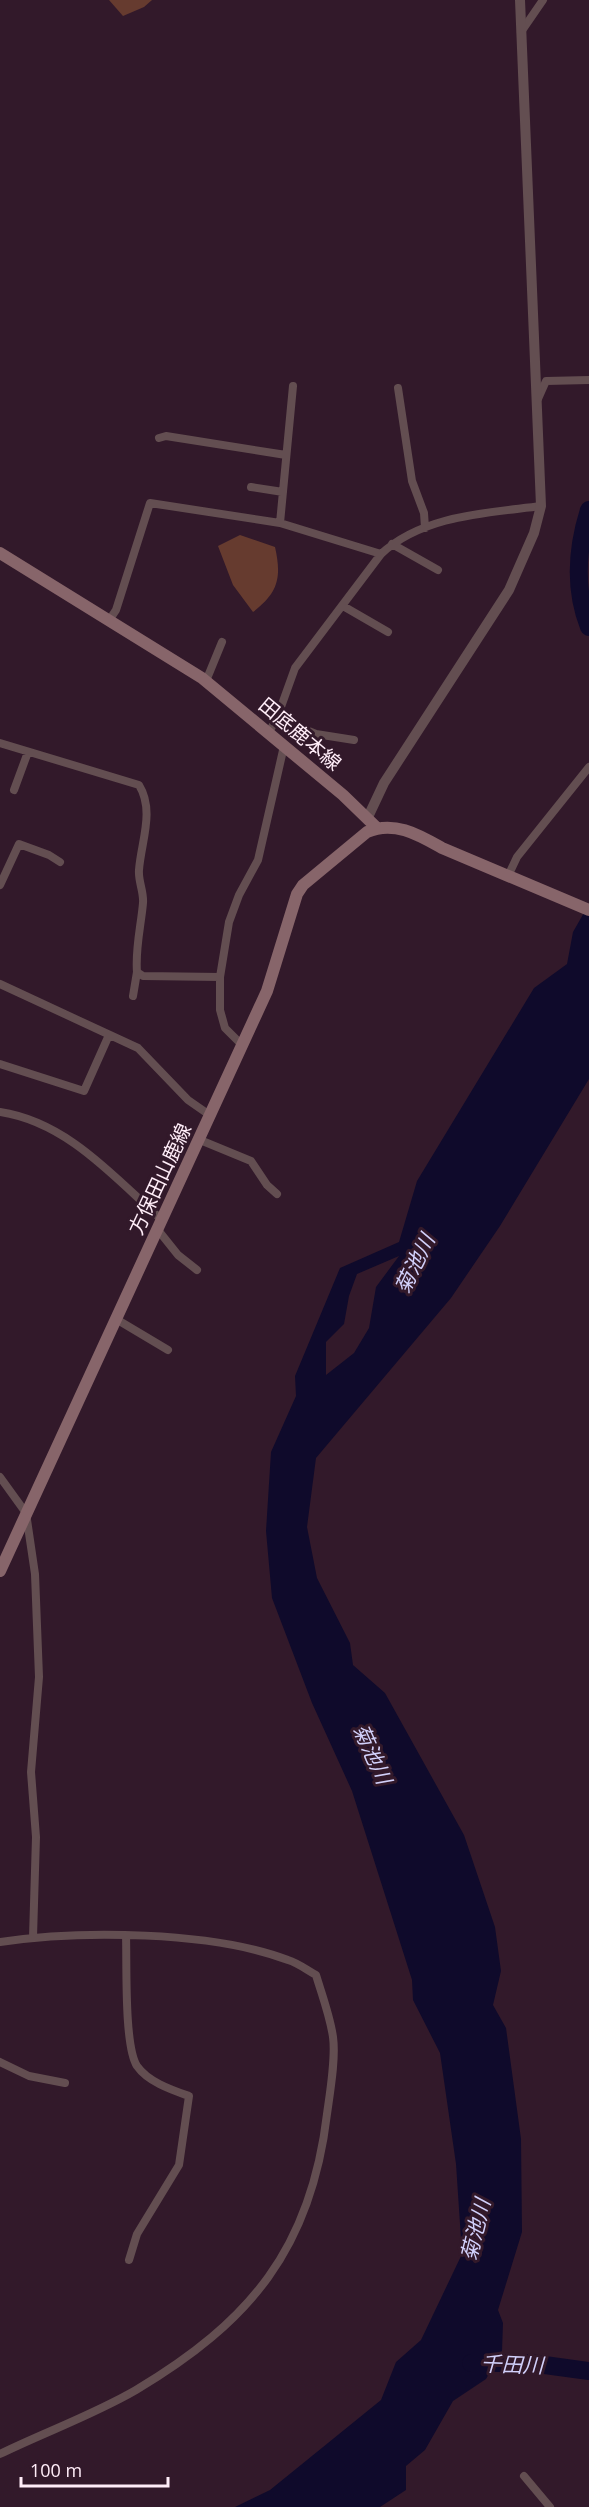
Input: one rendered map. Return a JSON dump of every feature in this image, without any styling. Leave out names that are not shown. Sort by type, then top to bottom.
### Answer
[{"type":"main road","name":"田底鹿本線","points":[[0,553],[206,681],[368,817],[377,828]]},
{"type":"main road","points":[[377,828],[405,830],[589,910]]},
{"type":"main road","name":"方保田山鹿線","points":[[1,1565],[243,1046],[267,991],[297,894],[303,885],[351,844],[377,828]]},
{"type":"street","points":[[368,817],[384,783],[509,590],[534,533],[540,506],[520,0]]},
{"type":"street","points":[[521,33],[543,0]]},
{"type":"street","points":[[537,401],[546,381],[589,380]]},
{"type":"street","points":[[279,523],[293,386]]},
{"type":"street","points":[[398,388],[412,481],[424,513],[424,528]]},
{"type":"street","points":[[159,438],[166,436],[286,455]]},
{"type":"street","points":[[251,487],[283,492]]},
{"type":"street","points":[[110,620],[116,610],[150,503],[279,523],[381,555]]},
{"type":"street","points":[[269,732],[278,718],[295,668],[381,555],[392,544],[413,531],[487,511],[540,506]]},
{"type":"street","points":[[392,544],[438,570]]},
{"type":"street","points":[[343,606],[388,632]]},
{"type":"street","points":[[206,681],[222,642]]},
{"type":"street","points":[[278,718],[316,734],[354,740]]},
{"type":"street","points":[[0,743],[139,784],[145,795],[145,843],[139,871],[143,900],[133,996]]},
{"type":"street","points":[[243,1046],[225,1028],[220,1010],[220,977],[229,922],[239,895],[258,860],[284,746]]},
{"type":"street","points":[[14,790],[28,752]]},
{"type":"street","points":[[508,876],[517,857],[589,767]]},
{"type":"street","points":[[0,885],[19,844],[49,855],[60,862]]},
{"type":"street","points":[[137,972],[143,976],[220,977]]},
{"type":"street","points":[[0,984],[138,1048],[188,1100],[211,1116]]},
{"type":"street","points":[[0,1064],[84,1092],[109,1035]]},
{"type":"street","points":[[0,1112],[25,1116],[59,1133],[95,1159],[160,1225],[178,1255],[197,1270]]},
{"type":"street","points":[[200,1140],[251,1161],[277,1194]]},
{"type":"street","points":[[116,1319],[168,1350]]},
{"type":"street","points":[[0,1477],[26,1513],[35,1574],[39,1677],[31,1768],[36,1837],[33,1937]]},
{"type":"street","points":[[126,1936],[129,2036],[137,2066],[161,2086],[189,2096],[179,2165],[137,2234],[129,2260]]},
{"type":"street","points":[[0,1942],[33,1937],[126,1936],[188,1940],[246,1949],[288,1960],[316,1975],[333,2038],[329,2104],[318,2167],[303,2216],[268,2282],[241,2312],[209,2340],[136,2390],[0,2454]]},
{"type":"street","points":[[0,2062],[29,2076],[65,2083]]},
{"type":"street","points":[[524,2476],[550,2507]]},
{"type":"shaded area","points":[[109,0],[152,0],[144,7],[123,16]]},
{"type":"shaded area","points":[[240,535],[275,547],[277,558],[278,576],[273,591],[253,612],[233,585],[218,546]]},
{"type":"water","name":"菊池川","points":[[589,904],[589,1079],[500,1226],[451,1298],[316,1458],[307,1527],[317,1578],[350,1643],[353,1665],[385,1693],[464,1835],[495,1927],[501,1971],[493,2005],[506,2028],[521,2139],[522,2232],[498,2310],[503,2323],[502,2351],[486,2379],[453,2401],[425,2450],[406,2466],[406,2490],[380,2507],[235,2507],[270,2490],[381,2400],[396,2362],[421,2340],[462,2254],[456,2164],[440,2053],[413,2000],[412,1980],[352,1791],[312,1703],[272,1598],[266,1531],[271,1452],[296,1396],[295,1376],[340,1268],[399,1242],[417,1181],[534,988],[567,964],[573,932]],"holes":[[[399,1256],[376,1287],[369,1328],[354,1353],[326,1375],[326,1342],[344,1324],[349,1296],[357,1274]]]},
{"type":"waterway","points":[[589,510],[582,539],[579,568],[581,598],[589,627]]},
{"type":"waterway","name":"千田川","points":[[471,2363],[530,2363],[589,2371]]}]
